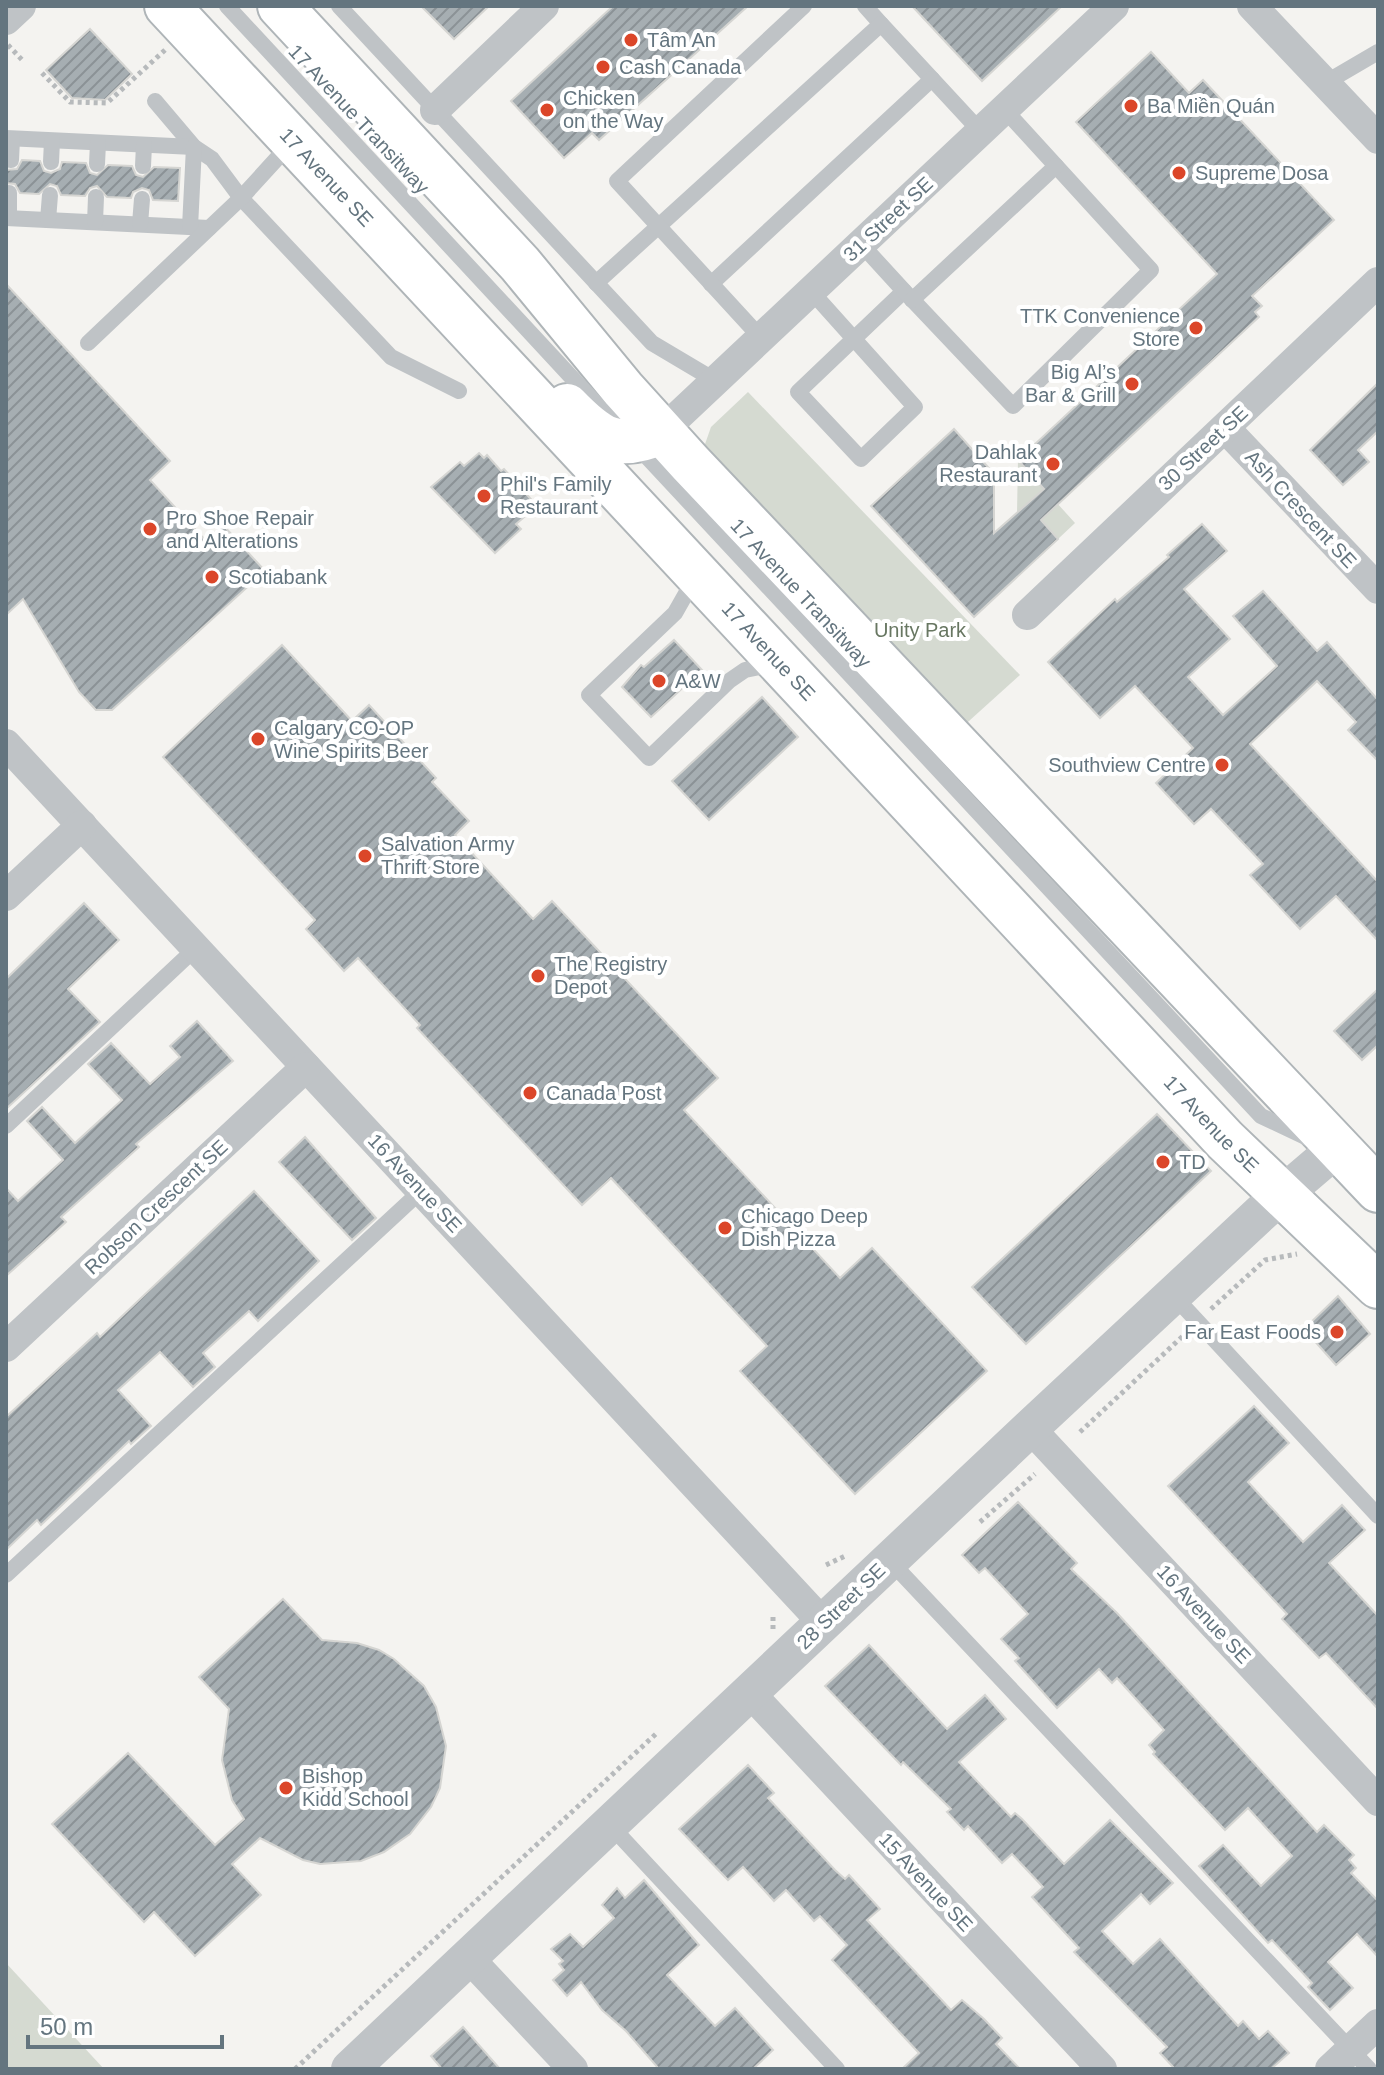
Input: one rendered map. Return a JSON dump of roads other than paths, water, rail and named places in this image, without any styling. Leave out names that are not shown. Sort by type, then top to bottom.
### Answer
[{"type":"main road","name":"17 Avenue SE","points":[[167,6],[1225,1140],[1378,1286]]},
{"type":"main road","points":[[280,6],[520,264],[648,438],[1360,1163]]},
{"type":"main road","points":[[445,305],[486,322],[592,430],[648,438]]},
{"type":"street","points":[[6,20],[21,6]]},
{"type":"street","points":[[435,110],[544,6]]},
{"type":"street","name":"31 Street SE","points":[[648,438],[762,339],[1114,6]]},
{"type":"street","points":[[1252,6],[1378,139]]},
{"type":"street","name":"30 Street SE","points":[[1027,615],[1378,282]]},
{"type":"street","name":"Ash Crescent SE","points":[[1225,428],[1374,577]]},
{"type":"street","name":"16 Avenue SE","points":[[6,744],[823,1623]]},
{"type":"street","points":[[6,896],[82,825]]},
{"type":"street","name":"Robson Crescent SE","points":[[6,1347],[306,1067]]},
{"type":"street","name":"28 Street SE","points":[[350,2069],[888,1560],[1282,1195],[1360,1163]]},
{"type":"street","name":"16 Avenue SE","points":[[1030,1428],[1378,1801]]},
{"type":"street","name":"15 Avenue SE","points":[[750,1693],[1102,2069]]},
{"type":"street","points":[[468,1957],[573,2069]]},
{"type":"street","points":[[1350,2062],[1378,2024]]},
{"type":"lane","name":"17 Avenue Transitway","points":[[227,6],[648,438]]},
{"type":"lane","points":[[339,6],[652,343],[716,381]]},
{"type":"lane","points":[[762,339],[617,181],[804,6]]},
{"type":"lane","points":[[865,6],[981,132]]},
{"type":"lane","points":[[596,283],[881,24]]},
{"type":"lane","points":[[1325,83],[1378,52]]},
{"type":"lane","points":[[711,284],[932,79]]},
{"type":"lane","points":[[155,101],[194,147],[212,159],[241,198],[391,357],[459,391]]},
{"type":"lane","points":[[861,244],[1013,406],[1151,270],[1004,109]]},
{"type":"lane","points":[[11,160],[9,138],[194,147]]},
{"type":"lane","points":[[51,162],[52,141]]},
{"type":"lane","points":[[88,343],[241,198],[293,141]]},
{"type":"lane","points":[[97,164],[98,143]]},
{"type":"lane","points":[[143,166],[144,145]]},
{"type":"lane","points":[[190,227],[194,147]]},
{"type":"lane","points":[[811,291],[855,340],[915,407],[861,459],[798,392],[855,340],[1056,166]]},
{"type":"lane","points":[[9,193],[7,218],[209,228]]},
{"type":"lane","points":[[48,220],[50,195]]},
{"type":"lane","points":[[95,222],[96,197]]},
{"type":"lane","points":[[140,224],[142,199]]},
{"type":"lane","points":[[696,574],[675,613],[589,695],[649,758],[729,681],[745,670],[780,663]]},
{"type":"lane","points":[[6,1126],[196,948]]},
{"type":"lane","points":[[6,1575],[422,1190]]},
{"type":"lane","points":[[1173,1295],[1378,1516]]},
{"type":"lane","points":[[888,1560],[1350,2062]]},
{"type":"lane","points":[[610,1825],[837,2069]]},
{"type":"place","name":"Tâm An","points":[[631,40]]},
{"type":"place","name":"Cash Canada","points":[[603,67]]},
{"type":"place","name":"Ba Miền Quán","points":[[1131,106]]},
{"type":"place","name":"Chicken on the Way","points":[[547,110]]},
{"type":"place","name":"Supreme Dosa","points":[[1179,173]]},
{"type":"place","name":"TTK Convenience Store","points":[[1196,328]]},
{"type":"place","name":"Big Al’s Bar & Grill","points":[[1132,384]]},
{"type":"place","name":"Dahlak Restaurant","points":[[1053,464]]},
{"type":"place","name":"Phil's Family Restaurant","points":[[484,496]]},
{"type":"place","name":"Pro Shoe Repair and Alterations","points":[[150,529]]},
{"type":"place","name":"Scotiabank","points":[[212,577]]},
{"type":"place","name":"A&W","points":[[659,681]]},
{"type":"place","name":"Calgary CO-OP Wine Spirits Beer","points":[[258,739]]},
{"type":"place","name":"Southview Centre","points":[[1222,765]]},
{"type":"place","name":"Salvation Army Thrift Store","points":[[365,856]]},
{"type":"place","name":"The Registry Depot","points":[[538,976]]},
{"type":"place","name":"Canada Post","points":[[530,1093]]},
{"type":"place","name":"TD","points":[[1163,1162]]},
{"type":"place","name":"Chicago Deep Dish Pizza","points":[[725,1228]]},
{"type":"place","name":"Far East Foods","points":[[1337,1332]]},
{"type":"place","name":"Bishop Kidd School","points":[[286,1788]]},
{"type":"park label","name":"Unity Park","points":[[920,630]]}]
